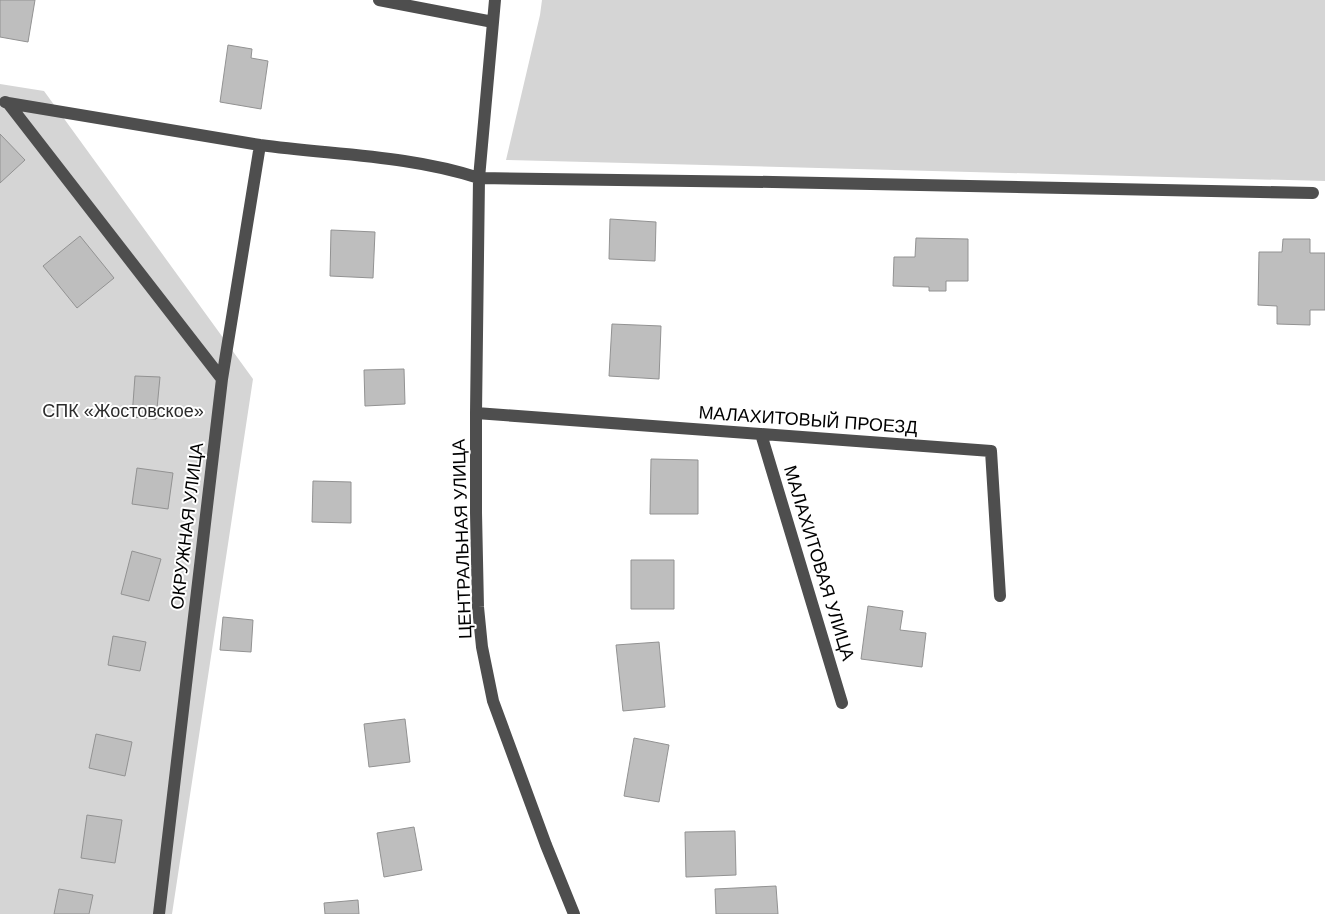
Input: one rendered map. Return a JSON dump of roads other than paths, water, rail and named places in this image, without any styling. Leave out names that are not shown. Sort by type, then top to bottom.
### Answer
[{"type":"street","points":[[379,0],[493,22]]},
{"type":"street","name":"ЦЕНТРАЛЬНАЯ УЛИЦА","points":[[495,0],[479,178],[476,413],[478,607],[482,647],[494,701],[546,845],[574,914]]},
{"type":"street","points":[[4,102],[260,145],[423,164],[459,171],[479,178],[1313,193]]},
{"type":"street","points":[[4,102],[222,379]]},
{"type":"street","name":"ОКРУЖНАЯ УЛИЦА","points":[[160,914],[222,379],[260,145]]},
{"type":"street","name":"МАЛАХИТОВЫЙ ПРОЕЗД","points":[[476,413],[991,451],[1000,596]]},
{"type":"street","name":"МАЛАХИТОВАЯ УЛИЦА","points":[[761,434],[842,703]]},
{"type":"park label","name":"СПК «Жостовское»","points":[[123,411]]}]
